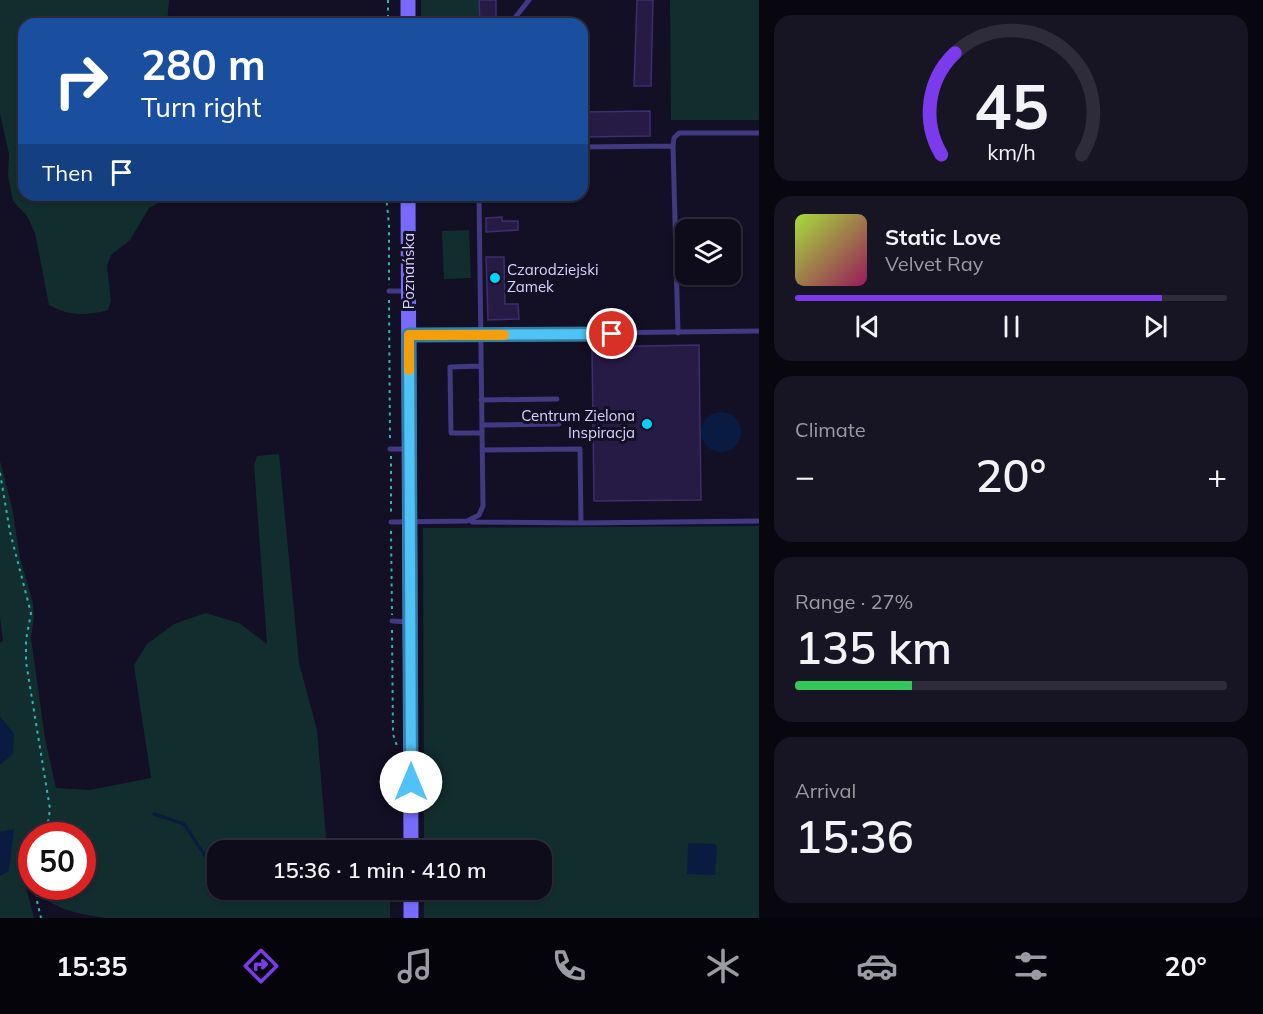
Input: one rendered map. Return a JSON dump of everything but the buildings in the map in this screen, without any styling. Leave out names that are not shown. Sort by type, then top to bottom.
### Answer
[{"type":"main road","points":[[408,0],[408,18]]},
{"type":"main road","name":"Poznańska","points":[[408,201],[411,840]]},
{"type":"main road","points":[[411,900],[411,918]]},
{"type":"lane","points":[[515,18],[529,0]]},
{"type":"lane","points":[[678,333],[674,138],[679,133],[759,133]]},
{"type":"lane","points":[[588,147],[673,146]]},
{"type":"lane","points":[[467,521],[479,515],[484,502],[479,201]]},
{"type":"lane","points":[[389,291],[409,291]]},
{"type":"lane","points":[[409,335],[759,332]]},
{"type":"lane","points":[[481,366],[450,366],[451,433],[482,432]]},
{"type":"lane","points":[[481,400],[557,399]]},
{"type":"lane","points":[[482,425],[559,424]]},
{"type":"lane","points":[[390,449],[410,449]]},
{"type":"lane","points":[[482,450],[580,449],[581,523]]},
{"type":"lane","points":[[391,522],[467,521],[489,524],[759,521]]},
{"type":"lane","points":[[392,621],[410,622]]},
{"type":"path","points":[[388,0],[388,18]]},
{"type":"path","points":[[0,473],[13,543],[31,613],[26,640],[26,662],[50,809],[48,822]]},
{"type":"path","points":[[37,900],[41,918]]},
{"type":"green space","points":[[0,0],[169,0],[168,18],[18,18],[18,201],[161,201],[149,208],[130,240],[111,255],[107,266],[111,301],[108,310],[78,314],[49,305],[35,233],[27,216],[13,201],[8,176],[9,154],[0,113]]},
{"type":"green space","points":[[421,0],[479,0],[479,18],[421,18]]},
{"type":"green space","points":[[670,0],[759,0],[759,120],[671,120]]},
{"type":"green space","points":[[469,230],[471,278],[444,279],[442,231]]},
{"type":"green space","points":[[279,454],[299,663],[317,730],[326,840],[207,840],[207,900],[390,900],[390,918],[105,918],[82,914],[46,900],[96,900],[96,822],[18,822],[18,900],[29,900],[34,918],[0,918],[0,743],[14,734],[0,717],[0,643],[3,641],[0,618],[0,461],[12,507],[20,558],[33,603],[31,638],[45,738],[56,788],[90,790],[151,778],[134,665],[147,644],[174,624],[206,613],[239,623],[267,644],[254,465],[257,456]]},
{"type":"green space","points":[[759,526],[759,918],[424,918],[424,900],[552,900],[552,840],[424,840],[423,528]]},
{"type":"water","points":[[721,412],[735,418],[741,432],[735,446],[721,452],[707,446],[701,432],[707,418]]},
{"type":"water","points":[[0,717],[14,734],[13,754],[0,765]]},
{"type":"water","points":[[14,829],[9,871],[0,876],[0,830],[1,832]]},
{"type":"water","points":[[688,843],[715,844],[717,847],[715,875],[687,874]]},
{"type":"waterway","points":[[154,814],[184,824],[207,858]]},
{"type":"slow traffic","points":[[409,370],[409,335],[504,335]]},
{"type":"place","name":"Czarodziejski Zamek","points":[[495,278]]},
{"type":"place","name":"Centrum Zielona Inspiracja","points":[[647,424]]},
{"type":"route","points":[[411,782],[409,335],[612,334]]}]
